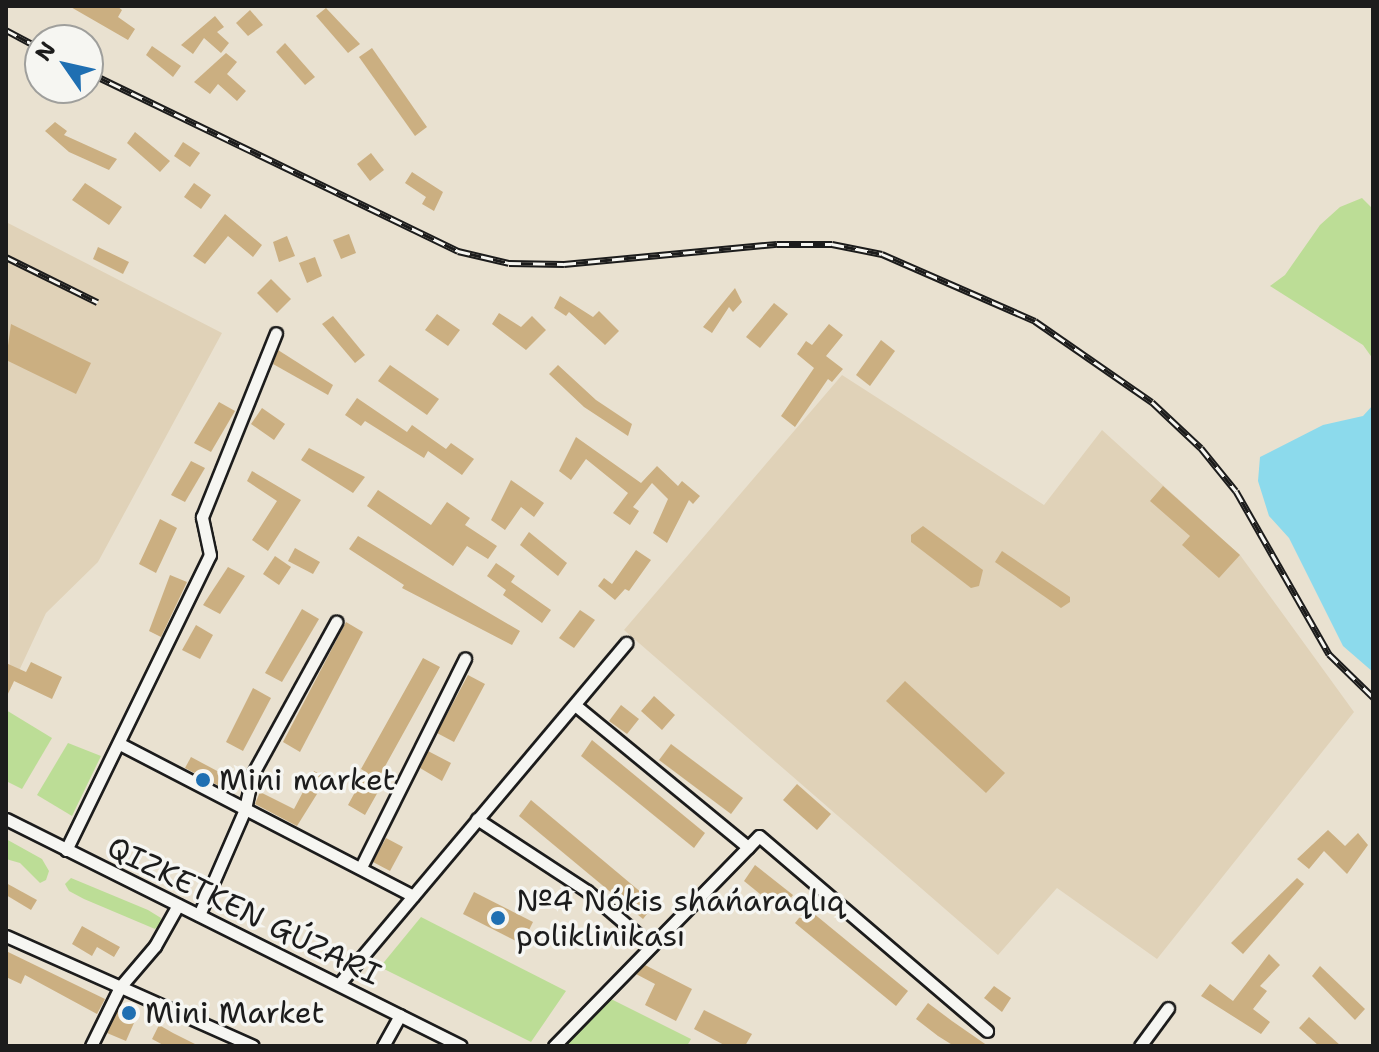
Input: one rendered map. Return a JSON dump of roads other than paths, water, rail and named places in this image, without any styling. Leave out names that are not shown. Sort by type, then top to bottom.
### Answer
[{"type":"street","points":[[66,850],[210,555],[202,517],[276,333]]},
{"type":"street","points":[[199,915],[245,809],[252,775],[336,622]]},
{"type":"street","points":[[339,984],[626,643]]},
{"type":"street","points":[[361,867],[465,658]]},
{"type":"street","points":[[575,705],[748,847]]},
{"type":"street","points":[[120,744],[413,896]]},
{"type":"street","points":[[6,819],[461,1046]]},
{"type":"street","points":[[477,819],[587,891],[649,944]]},
{"type":"street","points":[[554,1046],[649,944],[759,836],[987,1031]]},
{"type":"street","points":[[91,1046],[120,987],[155,946],[178,905]]},
{"type":"street","points":[[6,936],[253,1046]]},
{"type":"street","points":[[1140,1046],[1168,1008]]},
{"type":"street","points":[[383,1046],[400,1015]]},
{"type":"water","points":[[1373,405],[1373,672],[1343,646],[1289,538],[1269,516],[1258,481],[1260,457],[1323,425],[1363,416]]},
{"type":"railway","points":[[6,30],[24,40]]},
{"type":"railway","points":[[104,80],[458,251],[509,263],[564,264],[777,244],[832,244],[882,254],[1035,321],[1152,402],[1201,448],[1236,491],[1329,654],[1373,697]]},
{"type":"railway","points":[[6,257],[97,302]]},
{"type":"place","name":"Mini market","points":[[203,780]]},
{"type":"place","name":"№4 Nókis shańaraqlıq poliklinikası","points":[[498,918]]},
{"type":"place","name":"Mini Market","points":[[129,1013]]}]
